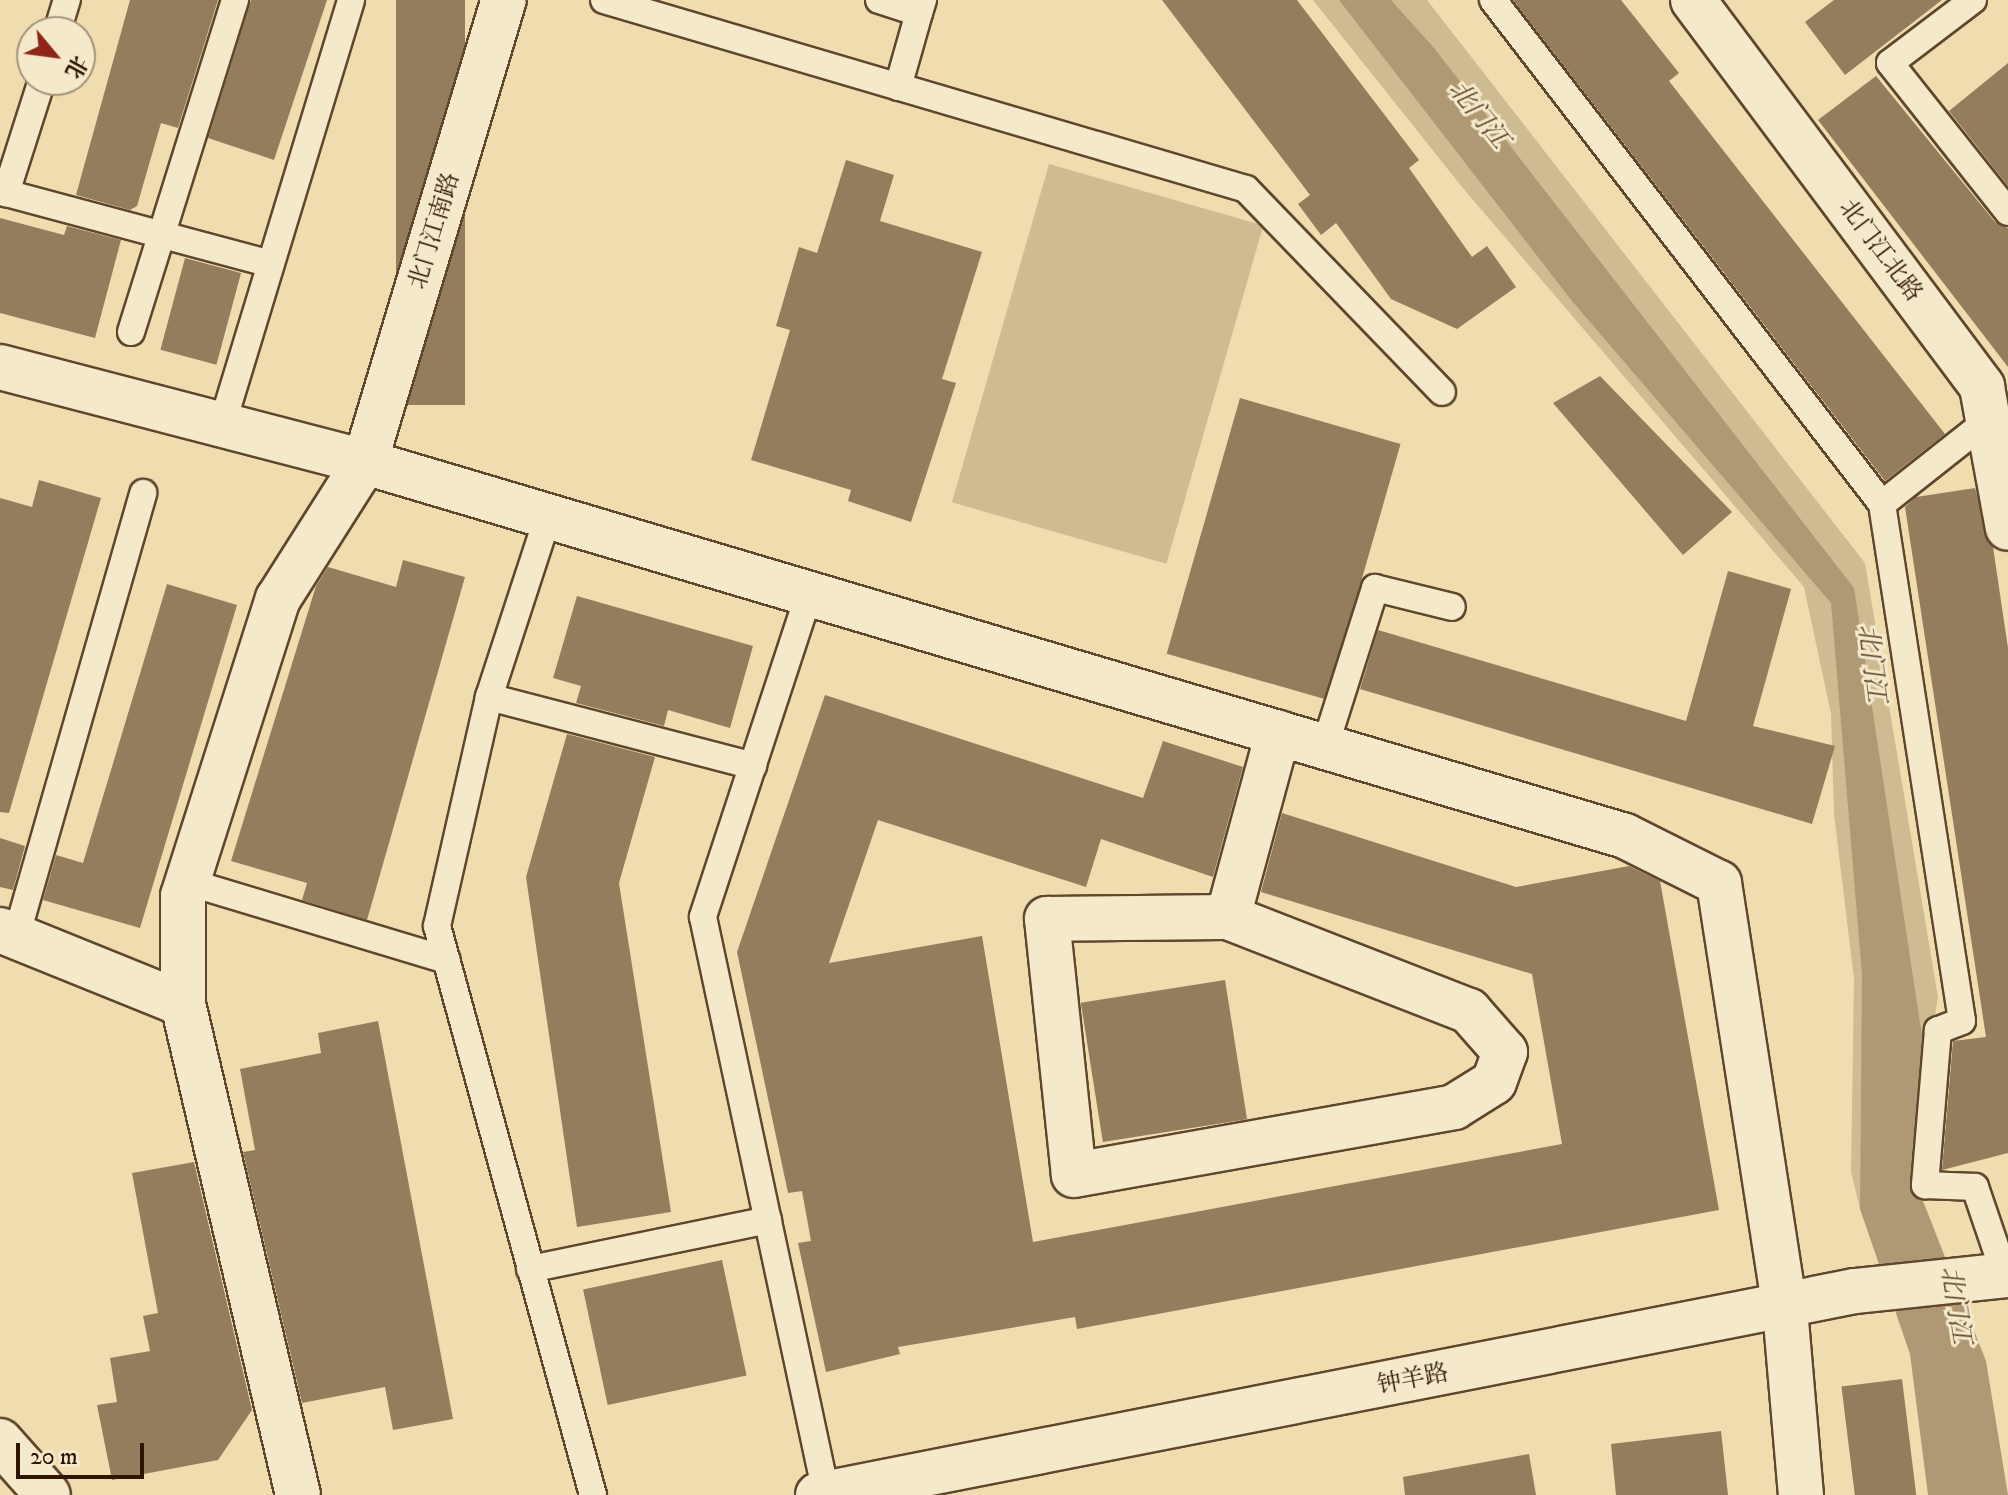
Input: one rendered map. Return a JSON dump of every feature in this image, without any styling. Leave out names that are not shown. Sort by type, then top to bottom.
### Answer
[{"type":"street","name":"北门江南路","points":[[298,1495],[183,1004],[188,882],[278,599],[365,462],[504,0]]},
{"type":"street","name":"北门江北路","points":[[1699,2],[1982,387],[1996,432],[2008,528]]},
{"type":"street","points":[[0,367],[365,462],[1625,836],[1719,883],[1785,1309],[1801,1495]]},
{"type":"street","points":[[1228,917],[1278,733]]},
{"type":"street","points":[[1228,917],[1469,1011],[1505,1052],[1494,1082],[1454,1107],[1074,1175],[1047,919],[1228,917]]},
{"type":"street","points":[[8,934],[183,1004]]},
{"type":"street","name":"钟羊路","points":[[822,1494],[1785,1309],[1855,1291],[1999,1276]]},
{"type":"street","points":[[0,1441],[48,1495]]},
{"type":"lane","points":[[131,332],[235,0]]},
{"type":"lane","points":[[222,425],[351,0]]},
{"type":"lane","points":[[604,0],[660,8],[898,87],[1246,189],[1442,392]]},
{"type":"lane","points":[[879,0],[921,6],[898,87]]},
{"type":"lane","points":[[1493,0],[1882,504],[1962,1021],[1938,1030],[1925,1185],[1975,1187],[1999,1276]]},
{"type":"lane","points":[[1973,0],[1890,63],[2005,202]]},
{"type":"lane","points":[[37,96],[6,193],[271,264]]},
{"type":"lane","points":[[1882,504],[1996,432]]},
{"type":"lane","points":[[8,934],[143,493]]},
{"type":"lane","points":[[548,516],[489,697],[437,926],[593,1495]]},
{"type":"lane","points":[[1325,746],[1375,588],[1452,607]]},
{"type":"lane","points":[[809,594],[703,917],[768,1220],[822,1494]]},
{"type":"lane","points":[[489,697],[753,766]]},
{"type":"lane","points":[[188,882],[446,960]]},
{"type":"lane","points":[[530,1269],[768,1220]]},
{"type":"shaded area","points":[[1313,0],[1427,0],[1865,563],[1938,997],[1916,1134],[1921,1196],[1860,1209],[1851,1172],[1854,979],[1834,814],[1831,714],[1804,587],[1462,187]]},
{"type":"shaded area","points":[[1049,164],[1263,225],[1166,564],[952,502]]},
{"type":"water","name":"北门江","points":[[1339,0],[1391,0],[1434,48],[1854,588],[1922,1036],[1916,1134],[1921,1196],[1986,1361],[2008,1495],[1928,1495],[1910,1354],[1860,1209],[1862,975],[1831,603],[1572,301]]},
{"type":"building","points":[[130,0],[218,0],[178,128],[161,123],[137,206],[130,210],[76,195]]},
{"type":"building","points":[[251,0],[327,0],[274,160],[208,138]]},
{"type":"building","points":[[396,0],[465,0],[465,405],[396,405]]},
{"type":"building","points":[[1162,0],[1297,0],[1419,160],[1409,168],[1472,257],[1487,246],[1516,287],[1457,329],[1391,299],[1336,223],[1321,235],[1298,204],[1310,195]]},
{"type":"building","points":[[1513,0],[1621,0],[1679,73],[1669,81],[1945,434],[1885,481]]},
{"type":"building","points":[[1834,0],[1942,0],[1845,75],[1805,22]]},
{"type":"building","points":[[2008,63],[2008,186],[1949,111]]},
{"type":"building","points":[[1876,76],[1995,222],[2008,228],[2008,367],[1818,120]]},
{"type":"building","points":[[846,160],[894,175],[880,221],[982,252],[942,379],[956,383],[911,522],[848,501],[851,490],[751,460],[790,330],[776,326],[799,247],[817,253]]},
{"type":"building","points":[[0,218],[64,235],[67,226],[121,240],[95,338],[0,313]]},
{"type":"building","points":[[185,258],[241,273],[216,365],[160,350]]},
{"type":"building","points":[[1600,376],[1732,512],[1683,555],[1553,403]]},
{"type":"building","points":[[1240,398],[1401,444],[1327,700],[1167,654]]},
{"type":"building","points":[[39,480],[101,498],[9,813],[0,812],[0,498],[32,507]]},
{"type":"building","points":[[1975,488],[1993,547],[2008,648],[2008,1153],[1942,1170],[1953,1041],[1986,1037],[1905,507],[1916,497]]},
{"type":"building","points":[[403,560],[465,577],[367,920],[302,900],[307,883],[231,861],[316,586],[328,567],[396,587]]},
{"type":"building","points":[[1728,571],[1791,589],[1753,726],[1835,746],[1812,824],[1360,689],[1378,630],[1686,721]]},
{"type":"building","points":[[167,584],[237,605],[140,928],[43,900],[56,855],[83,863]]},
{"type":"building","points":[[577,596],[753,646],[730,728],[668,710],[664,726],[576,703],[581,686],[553,678]]},
{"type":"building","points":[[825,695],[1143,798],[1163,741],[1243,767],[1213,877],[1101,839],[1086,887],[878,820],[829,963],[982,936],[1033,1242],[1562,1144],[1532,974],[1261,892],[1282,813],[1516,887],[1629,866],[1660,881],[1719,1210],[1077,1329],[1075,1317],[898,1347],[900,1354],[826,1372],[798,1243],[811,1241],[802,1191],[788,1193],[737,952]]},
{"type":"building","points":[[567,734],[655,757],[619,883],[671,1212],[577,1227],[526,877]]},
{"type":"building","points":[[0,838],[25,846],[13,890],[0,887]]},
{"type":"building","points":[[1225,980],[1247,1119],[1103,1142],[1081,1003]]},
{"type":"building","points":[[378,1021],[453,1419],[393,1430],[385,1387],[302,1403],[243,1152],[255,1150],[240,1069],[321,1053],[318,1033]]},
{"type":"building","points":[[194,1162],[252,1410],[218,1460],[112,1480],[97,1405],[117,1402],[110,1358],[150,1351],[143,1316],[158,1313],[132,1173]]},
{"type":"building","points":[[722,1260],[747,1375],[608,1405],[583,1290]]},
{"type":"building","points":[[1902,1379],[1916,1495],[1855,1495],[1841,1386]]},
{"type":"building","points":[[1721,1431],[1728,1495],[1616,1495],[1611,1444]]},
{"type":"building","points":[[1529,1454],[1536,1495],[1405,1495],[1403,1477]]}]
